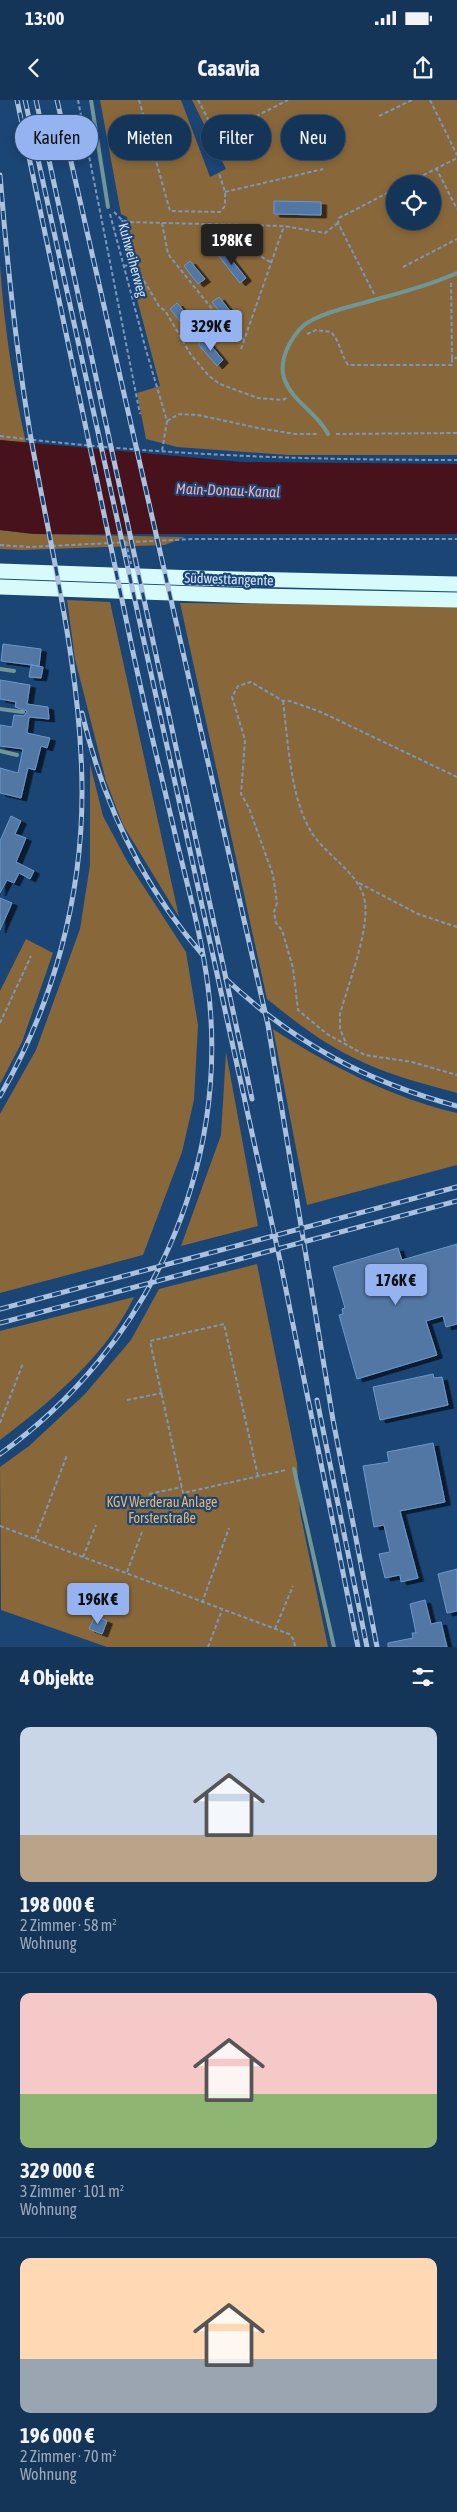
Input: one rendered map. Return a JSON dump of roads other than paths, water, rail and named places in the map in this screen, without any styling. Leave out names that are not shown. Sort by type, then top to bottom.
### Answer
[{"type":"highway","name":"Südwesttangente","points":[[0,571],[457,584]]},
{"type":"highway","name":"Südwesttangente","points":[[0,587],[457,600]]},
{"type":"lane","name":"Kuhweiherweg","points":[[91,100],[108,207]]},
{"type":"lane","points":[[328,434],[324,425],[294,396],[284,376],[282,366],[290,341],[310,320],[337,309],[378,299],[457,273]]},
{"type":"lane","points":[[0,669],[14,671]]},
{"type":"lane","points":[[0,709],[23,712]]},
{"type":"lane","points":[[0,751],[17,755]]},
{"type":"lane","points":[[294,1469],[334,1647]]},
{"type":"water","name":"Main-Donau-Kanal","points":[[0,440],[242,462],[457,464],[457,534],[34,534],[0,530]]},
{"type":"railway","points":[[0,1454],[52,1411],[98,1362],[137,1308],[168,1249],[191,1187],[206,1122],[212,1055],[208,987],[198,931],[140,685],[17,100]]},
{"type":"railway","points":[[25,100],[281,1265],[358,1647]]},
{"type":"railway","points":[[36,100],[252,1099]]},
{"type":"railway","points":[[57,100],[268,1025],[333,1420],[377,1647]]},
{"type":"railway","points":[[0,175],[20,369],[30,433],[64,612],[77,702],[82,793],[77,872],[61,950],[35,1025],[19,1061],[0,1096]]},
{"type":"railway","points":[[82,713],[101,779],[127,841],[160,899],[202,954]]},
{"type":"railway","points":[[226,979],[278,1022],[333,1058],[392,1085],[457,1106]]},
{"type":"railway","points":[[0,1309],[457,1187]]},
{"type":"railway","points":[[0,1323],[457,1201]]},
{"type":"railway","points":[[317,1400],[367,1647]]},
{"type":"park label","name":"KGV Werderau Anlage Forsterstraße","points":[[162,1510]]}]
